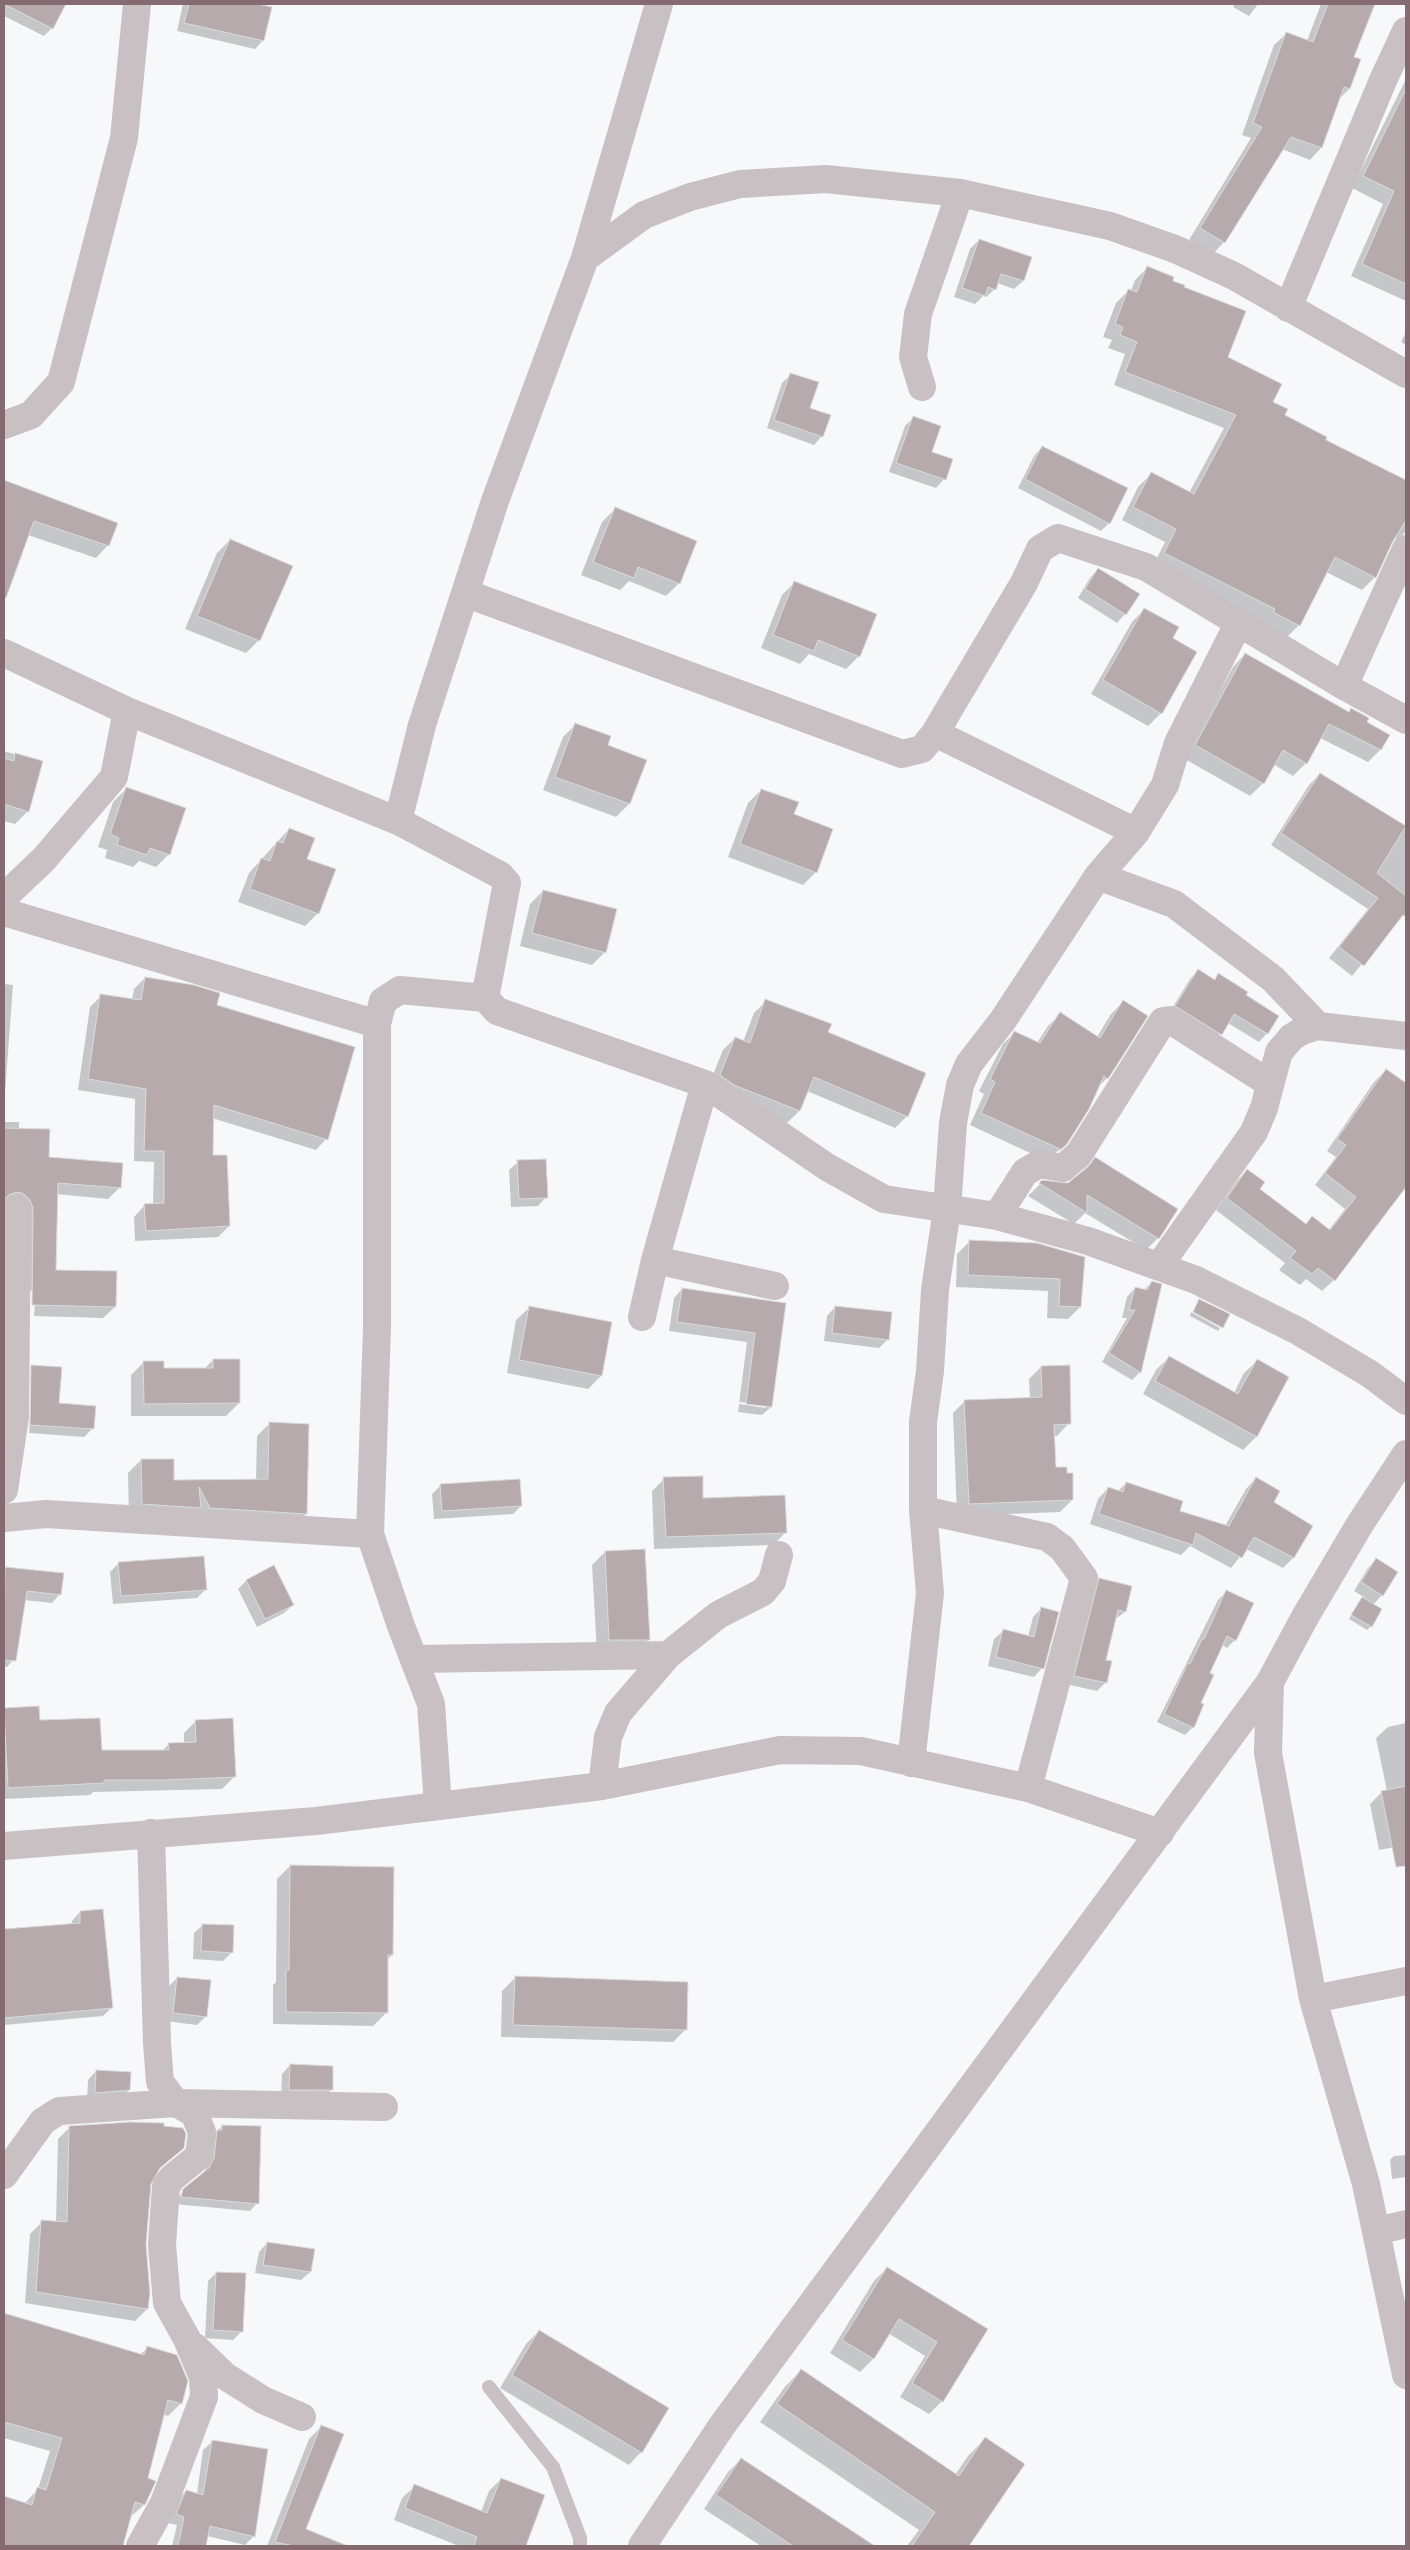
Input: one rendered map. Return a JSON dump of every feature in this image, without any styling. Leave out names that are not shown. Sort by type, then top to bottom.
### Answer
[{"type":"street","points":[[4,425],[30,415],[61,382],[124,138],[137,4]]},
{"type":"street","points":[[398,821],[422,725],[495,501],[585,258],[659,4]]},
{"type":"street","points":[[1288,308],[1384,78],[1406,31]]},
{"type":"street","points":[[585,258],[644,215],[690,197],[740,184],[826,179],[960,193],[1110,226],[1157,242],[1234,276],[1406,374]]},
{"type":"street","points":[[922,387],[913,357],[918,314],[960,193]]},
{"type":"street","points":[[465,593],[902,754],[922,749],[934,733],[1024,583],[1040,549],[1058,538],[1146,567],[1238,624],[1406,720]]},
{"type":"street","points":[[1344,686],[1406,550]]},
{"type":"street","points":[[910,1763],[930,1593],[923,1510],[922,1422],[930,1371],[935,1290],[947,1209],[953,1123],[960,1085],[969,1064],[1003,1020],[1098,876],[1136,832],[1165,785],[1178,743],[1238,624]]},
{"type":"street","points":[[4,653],[127,711],[398,821],[490,869],[507,883],[485,998]]},
{"type":"street","points":[[4,897],[44,859],[114,777],[127,711]]},
{"type":"street","points":[[934,733],[1136,832]]},
{"type":"street","points":[[1098,876],[1174,904],[1273,979],[1318,1026]]},
{"type":"street","points":[[4,912],[377,1024]]},
{"type":"street","points":[[438,1806],[431,1704],[370,1534],[378,1326],[377,1024],[384,1001],[400,990],[485,998],[497,1011],[705,1084],[827,1167],[884,1199],[997,1216],[1088,1241],[1196,1280],[1298,1331],[1370,1374],[1406,1401]]},
{"type":"street","points":[[997,1216],[1025,1172],[1039,1164],[1063,1168],[1080,1154],[1163,1021],[1170,1020],[1269,1083]]},
{"type":"street","points":[[1159,1266],[1254,1132],[1264,1108],[1278,1052],[1292,1037],[1302,1031],[1318,1026],[1406,1036]]},
{"type":"street","points":[[642,1317],[655,1260],[705,1084]]},
{"type":"street","points":[[4,1490],[14,1417],[17,1208]]},
{"type":"street","points":[[655,1260],[775,1286]]},
{"type":"street","points":[[642,2546],[727,2419],[1270,1682],[1325,1584],[1406,1454]]},
{"type":"street","points":[[923,1510],[1047,1537],[1062,1548],[1084,1578],[1028,1788]]},
{"type":"street","points":[[4,1518],[46,1514],[370,1534]]},
{"type":"street","points":[[602,1786],[608,1737],[618,1713],[668,1654],[718,1615],[763,1592],[772,1581],[779,1555]]},
{"type":"street","points":[[414,1659],[668,1654]]},
{"type":"street","points":[[1270,1682],[1268,1753],[1313,1999],[1366,2184],[1406,2375]]},
{"type":"street","points":[[4,1846],[316,1821],[602,1786],[780,1750],[861,1752],[1028,1788],[1160,1833]]},
{"type":"street","points":[[140,2546],[164,2503],[204,2397],[203,2377],[187,2339],[167,2303],[162,2245],[163,2200],[166,2186],[172,2178],[199,2156],[202,2132],[194,2113],[176,2103],[160,2082],[152,1833]]},
{"type":"street","points":[[1313,1999],[1406,1981]]},
{"type":"street","points":[[4,2175],[43,2121],[59,2111],[176,2103],[384,2107]]},
{"type":"street","points":[[1377,2231],[1406,2224]]},
{"type":"street","points":[[187,2339],[224,2376],[263,2400],[302,2417]]},
{"type":"lane","points":[[489,2388],[553,2467],[580,2538],[580,2546]]},
{"type":"building","points":[[4,4],[66,4],[53,29]]},
{"type":"building","points":[[189,4],[257,4],[272,7],[264,41],[184,23]]},
{"type":"building","points":[[1328,4],[1375,4],[1354,57],[1361,59],[1350,89],[1344,87],[1322,148],[1291,137],[1225,243],[1200,228],[1262,127],[1253,123],[1286,32],[1313,42]]},
{"type":"building","points":[[1406,89],[1406,284],[1362,264],[1394,191],[1363,176]]},
{"type":"building","points":[[979,239],[1032,257],[1024,281],[1001,274],[996,290],[988,287],[985,296],[962,288]]},
{"type":"building","points":[[1147,266],[1174,277],[1173,281],[1185,285],[1184,287],[1246,311],[1228,357],[1282,384],[1273,402],[1288,409],[1285,415],[1327,437],[1326,440],[1406,480],[1406,520],[1392,543],[1376,578],[1335,557],[1300,626],[1273,612],[1275,609],[1164,553],[1176,529],[1133,507],[1151,472],[1194,494],[1236,415],[1125,372],[1137,342],[1120,335],[1123,327],[1115,324],[1128,289],[1137,292]]},
{"type":"building","points":[[790,373],[819,382],[810,408],[831,415],[823,437],[774,420]]},
{"type":"building","points":[[913,416],[941,426],[932,452],[953,459],[946,480],[896,463]]},
{"type":"building","points":[[1042,446],[1128,488],[1110,524],[1025,479]]},
{"type":"building","points":[[4,480],[118,523],[109,546],[34,521],[6,598],[4,597]]},
{"type":"building","points":[[615,507],[697,541],[680,584],[638,567],[634,578],[593,562]]},
{"type":"building","points":[[230,539],[293,566],[260,641],[197,616]]},
{"type":"building","points":[[1098,568],[1140,594],[1126,615],[1085,589]]},
{"type":"building","points":[[794,581],[877,614],[860,657],[818,640],[814,651],[773,635]]},
{"type":"building","points":[[1144,608],[1179,627],[1173,638],[1197,652],[1162,714],[1103,680]]},
{"type":"building","points":[[1245,653],[1349,712],[1351,708],[1369,718],[1367,722],[1390,735],[1381,750],[1329,724],[1307,764],[1283,750],[1264,784],[1195,745]]},
{"type":"building","points":[[575,723],[611,736],[608,745],[647,760],[630,804],[555,777]]},
{"type":"building","points":[[15,753],[43,761],[29,812],[4,804],[4,758],[14,761]]},
{"type":"building","points":[[1320,773],[1406,826],[1377,873],[1406,896],[1406,917],[1403,915],[1364,966],[1339,947],[1378,898],[1281,833]]},
{"type":"building","points":[[126,787],[186,808],[170,855],[150,848],[147,855],[117,845],[119,838],[110,834]]},
{"type":"building","points":[[761,789],[799,802],[794,814],[833,829],[817,873],[740,844]]},
{"type":"building","points":[[289,828],[315,838],[307,859],[336,869],[319,914],[250,889],[261,858],[270,861],[277,841],[283,843]]},
{"type":"building","points":[[543,890],[617,909],[606,953],[532,933]]},
{"type":"building","points":[[1198,969],[1215,980],[1218,973],[1248,992],[1246,995],[1279,1016],[1268,1034],[1234,1014],[1222,1035],[1175,1006]]},
{"type":"building","points":[[145,977],[194,985],[220,993],[217,1005],[355,1047],[328,1140],[214,1105],[213,1155],[227,1155],[230,1226],[146,1231],[144,1204],[164,1203],[164,1151],[144,1151],[146,1089],[88,1079],[100,994],[141,1000]]},
{"type":"building","points":[[765,999],[832,1024],[828,1032],[926,1073],[908,1117],[814,1077],[800,1111],[734,1085],[720,1075],[735,1037],[750,1043]]},
{"type":"building","points":[[1123,1000],[1148,1016],[1108,1079],[1104,1076],[1089,1109],[1067,1144],[1059,1151],[1060,1149],[981,1113],[995,1082],[990,1079],[1014,1031],[1040,1043],[1060,1012],[1100,1038]]},
{"type":"building","points":[[1386,1069],[1406,1083],[1406,1187],[1335,1281],[1318,1268],[1312,1274],[1290,1258],[1296,1251],[1227,1198],[1247,1169],[1265,1182],[1260,1189],[1306,1224],[1312,1216],[1330,1230],[1356,1197],[1325,1173],[1346,1145],[1337,1139]]},
{"type":"building","points":[[4,1128],[50,1129],[49,1157],[123,1163],[121,1188],[58,1183],[56,1270],[117,1271],[116,1307],[32,1305],[33,1208],[30,1200],[24,1194],[18,1192],[10,1194],[4,1200]]},
{"type":"building","points":[[1095,1157],[1178,1209],[1159,1239],[1087,1195],[1087,1213],[1039,1183],[1042,1180],[1068,1183],[1089,1166]]},
{"type":"building","points":[[546,1159],[548,1198],[519,1199],[517,1160]]},
{"type":"building","points":[[969,1240],[1037,1243],[1085,1257],[1081,1307],[1059,1306],[1060,1279],[968,1275]]},
{"type":"building","points":[[1152,1281],[1162,1284],[1141,1373],[1109,1353],[1135,1310],[1129,1310],[1135,1287],[1147,1290]]},
{"type":"building","points":[[682,1288],[786,1303],[772,1407],[746,1404],[755,1333],[677,1322]]},
{"type":"building","points":[[1199,1299],[1230,1314],[1223,1328],[1193,1312]]},
{"type":"building","points":[[529,1306],[612,1322],[602,1376],[519,1360]]},
{"type":"building","points":[[835,1306],[892,1312],[889,1340],[832,1333]]},
{"type":"building","points":[[1169,1356],[1238,1394],[1257,1359],[1289,1377],[1257,1437],[1155,1381]]},
{"type":"building","points":[[213,1359],[240,1359],[240,1403],[144,1404],[143,1361],[164,1361],[164,1368],[213,1368]]},
{"type":"building","points":[[31,1365],[62,1367],[59,1403],[96,1406],[94,1429],[30,1425]]},
{"type":"building","points":[[1070,1365],[1071,1424],[1054,1425],[1056,1467],[1067,1467],[1067,1473],[1073,1473],[1073,1500],[969,1504],[964,1400],[1042,1397],[1041,1366]]},
{"type":"building","points":[[269,1422],[309,1424],[307,1514],[210,1508],[199,1487],[201,1508],[142,1504],[141,1459],[174,1459],[174,1480],[268,1479]]},
{"type":"building","points":[[703,1476],[703,1498],[785,1495],[787,1533],[666,1537],[663,1477]]},
{"type":"building","points":[[1256,1477],[1280,1491],[1274,1502],[1313,1526],[1294,1558],[1254,1537],[1242,1558],[1196,1533],[1193,1545],[1099,1514],[1108,1487],[1123,1492],[1126,1482],[1183,1501],[1180,1511],[1229,1526]]},
{"type":"building","points":[[520,1479],[522,1506],[442,1511],[440,1484]]},
{"type":"building","points":[[645,1549],[650,1640],[609,1640],[605,1551]]},
{"type":"building","points":[[204,1556],[207,1590],[121,1596],[118,1562]]},
{"type":"building","points":[[1376,1558],[1398,1572],[1383,1596],[1361,1582]]},
{"type":"building","points":[[274,1565],[294,1605],[265,1619],[246,1580]]},
{"type":"building","points":[[5,1567],[64,1573],[61,1595],[27,1591],[16,1661],[4,1660]]},
{"type":"building","points":[[1099,1578],[1132,1586],[1126,1612],[1118,1610],[1106,1660],[1112,1661],[1107,1683],[1074,1676]]},
{"type":"building","points":[[1226,1590],[1254,1603],[1236,1641],[1227,1636],[1210,1673],[1214,1675],[1201,1703],[1204,1704],[1194,1728],[1164,1714],[1188,1663],[1190,1664],[1202,1639],[1204,1639]]},
{"type":"building","points":[[1362,1597],[1382,1609],[1372,1627],[1351,1615]]},
{"type":"building","points":[[1041,1607],[1059,1612],[1044,1669],[996,1657],[1003,1629],[1034,1637]]},
{"type":"building","points":[[39,1706],[40,1720],[100,1718],[102,1750],[169,1750],[168,1743],[196,1742],[195,1720],[233,1718],[236,1777],[104,1780],[104,1783],[8,1788],[4,1708]]},
{"type":"building","points":[[1406,1786],[1406,1866],[1396,1867],[1381,1791]]},
{"type":"building","points":[[290,1865],[394,1867],[393,1955],[388,1955],[388,2013],[286,2012],[286,1970],[289,1970]]},
{"type":"building","points":[[103,1909],[113,2008],[4,2018],[4,1929],[80,1923],[80,1911]]},
{"type":"building","points":[[202,1924],[234,1925],[233,1953],[201,1951]]},
{"type":"building","points":[[515,1976],[688,1982],[687,2030],[513,2025]]},
{"type":"building","points":[[177,1977],[211,1980],[207,2017],[173,2013]]},
{"type":"building","points":[[290,2064],[333,2066],[333,2090],[289,2090]]},
{"type":"building","points":[[96,2070],[131,2072],[130,2090],[95,2093]]},
{"type":"building","points":[[131,2122],[164,2123],[164,2126],[183,2128],[186,2134],[184,2148],[160,2168],[151,2184],[146,2244],[150,2293],[148,2309],[36,2292],[41,2220],[67,2222],[69,2126]]},
{"type":"building","points":[[222,2125],[261,2126],[259,2204],[181,2197],[183,2189],[209,2168],[214,2158],[217,2130],[222,2130]]},
{"type":"building","points":[[267,2242],[315,2249],[311,2272],[263,2265]]},
{"type":"building","points":[[887,2267],[988,2329],[943,2402],[912,2383],[937,2342],[899,2319],[874,2359],[842,2340]]},
{"type":"building","points":[[216,2272],[246,2273],[243,2332],[213,2330]]},
{"type":"building","points":[[4,2313],[144,2355],[147,2346],[177,2355],[188,2381],[182,2404],[168,2400],[148,2478],[156,2481],[145,2505],[135,2502],[123,2546],[4,2546],[4,2496],[32,2505],[37,2487],[46,2490],[62,2438],[4,2422]]},
{"type":"building","points":[[539,2330],[669,2408],[642,2453],[512,2375]]},
{"type":"building","points":[[801,2369],[959,2476],[985,2437],[1025,2464],[969,2546],[912,2546],[935,2512],[777,2404]]},
{"type":"building","points":[[321,2425],[344,2434],[306,2529],[348,2546],[294,2546],[275,2542]]},
{"type":"building","points":[[212,2440],[268,2449],[255,2537],[210,2526],[206,2546],[178,2546],[184,2517],[176,2514],[186,2490],[203,2495]]},
{"type":"building","points":[[741,2458],[875,2546],[793,2546],[716,2495]]},
{"type":"building","points":[[501,2478],[545,2495],[526,2546],[474,2546],[477,2537],[405,2508],[414,2484],[487,2513]]}]
